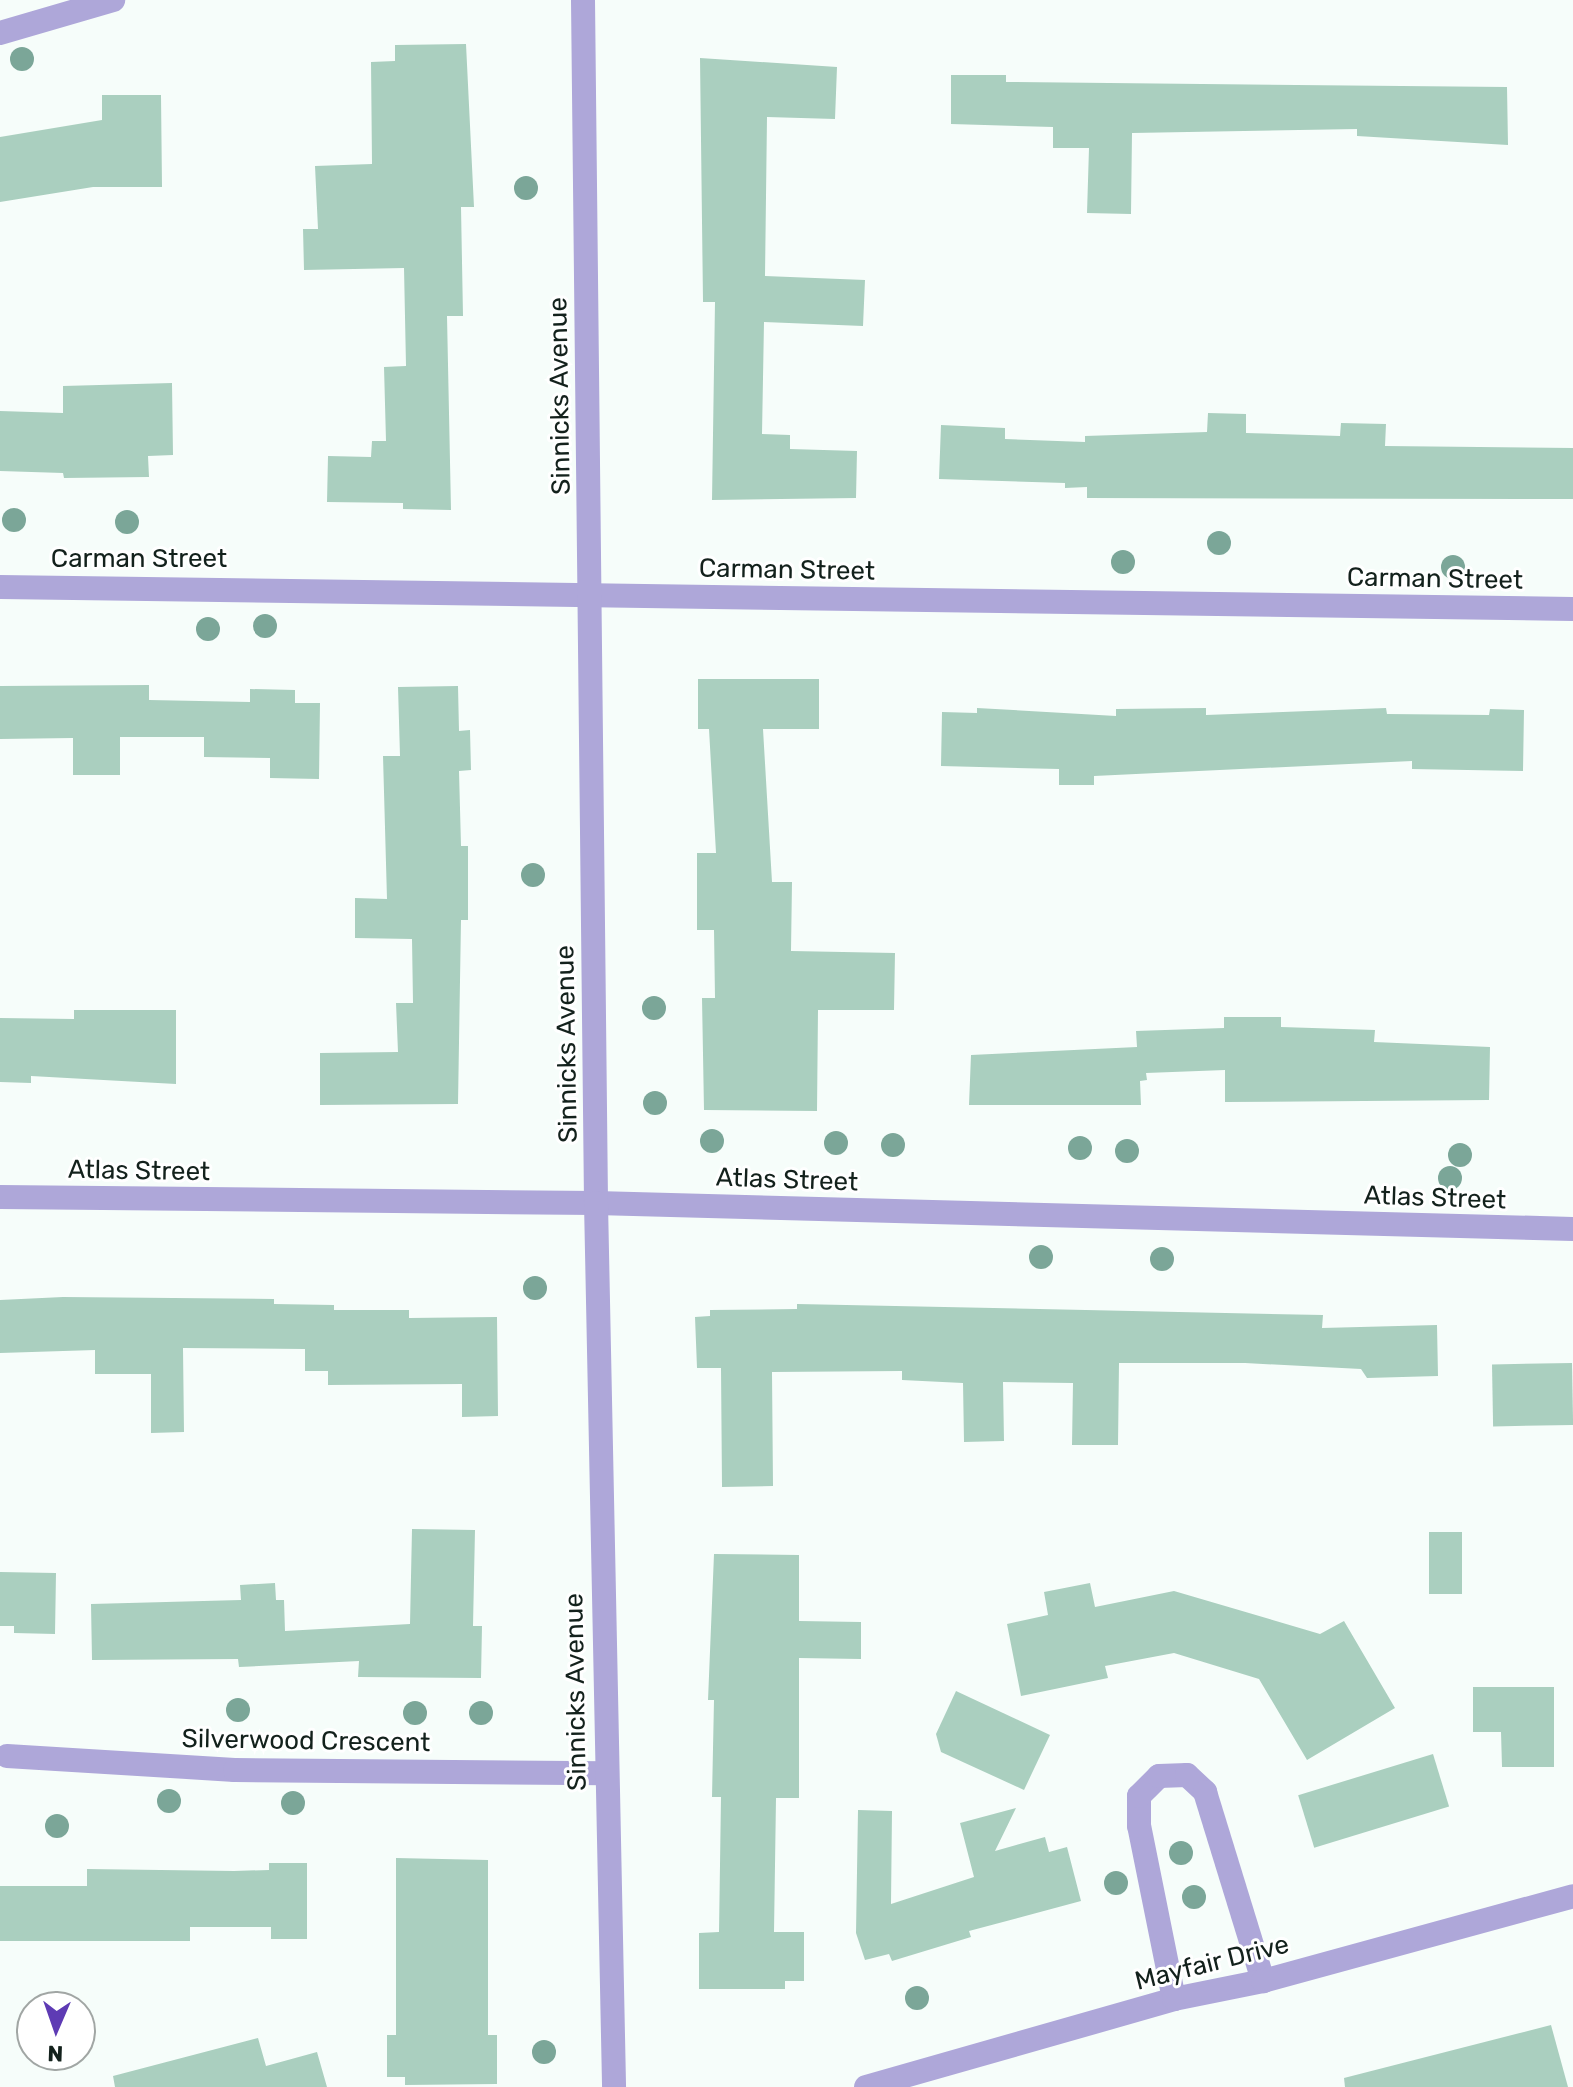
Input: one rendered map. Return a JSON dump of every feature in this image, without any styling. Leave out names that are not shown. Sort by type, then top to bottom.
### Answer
[{"type":"street","points":[[0,33],[113,0]]},
{"type":"street","name":"Sinnicks Avenue","points":[[583,0],[596,1203],[605,1773],[614,2087]]},
{"type":"street","name":"Carman Street","points":[[0,587],[1573,609]]},
{"type":"street","name":"Atlas Street","points":[[0,1197],[596,1203],[1573,1229]]},
{"type":"street","name":"Silverwood Crescent","points":[[7,1756],[235,1770],[605,1773]]},
{"type":"street","points":[[1174,1999],[1139,1826],[1139,1796],[1159,1776],[1187,1775],[1205,1792],[1263,1981]]},
{"type":"street","name":"Mayfair Drive","points":[[866,2087],[1174,1999],[1263,1981],[1573,1896]]},
{"type":"building","points":[[466,44],[474,207],[461,207],[463,316],[447,316],[451,510],[403,509],[403,503],[327,502],[328,456],[371,457],[372,441],[386,441],[384,367],[406,366],[404,268],[304,270],[303,229],[318,229],[315,166],[372,164],[371,62],[395,61],[395,45]]},
{"type":"building","points":[[700,58],[837,67],[835,119],[767,117],[765,276],[865,280],[863,326],[764,322],[762,434],[790,435],[790,449],[857,451],[856,498],[712,500],[715,302],[703,302]]},
{"type":"building","points":[[951,75],[1006,75],[1006,82],[1507,87],[1508,145],[1357,136],[1357,129],[1132,133],[1131,214],[1087,213],[1089,148],[1053,148],[1053,127],[951,124]]},
{"type":"building","points":[[102,95],[161,95],[162,187],[93,187],[0,202],[0,137],[102,120]]},
{"type":"building","points":[[172,383],[173,455],[148,456],[149,477],[64,478],[63,473],[0,471],[0,411],[63,413],[63,386]]},
{"type":"building","points":[[1208,413],[1246,414],[1246,433],[1340,436],[1341,423],[1386,424],[1385,446],[1573,448],[1573,499],[1087,498],[1087,487],[1065,488],[1065,483],[939,479],[941,425],[1005,428],[1005,439],[1085,442],[1085,436],[1207,432]]},
{"type":"building","points":[[698,679],[819,679],[819,729],[763,729],[772,882],[792,882],[791,951],[895,953],[894,1010],[818,1010],[817,1111],[704,1110],[702,998],[715,998],[714,930],[697,930],[697,853],[716,853],[709,729],[698,729]]},
{"type":"building","points":[[149,685],[149,700],[250,702],[250,689],[295,690],[295,703],[320,703],[319,779],[270,778],[270,758],[204,757],[204,737],[120,737],[120,775],[73,775],[73,738],[0,739],[0,686]]},
{"type":"building","points":[[458,686],[459,731],[470,730],[471,770],[459,771],[461,846],[468,846],[468,920],[461,920],[458,1104],[320,1105],[320,1053],[398,1052],[396,1003],[413,1003],[412,939],[355,938],[355,898],[387,899],[383,756],[400,756],[398,687]]},
{"type":"building","points":[[977,708],[1116,716],[1116,709],[1206,708],[1206,715],[1386,708],[1387,714],[1489,715],[1490,709],[1524,710],[1523,771],[1412,769],[1412,761],[1094,776],[1094,785],[1059,785],[1059,769],[941,766],[942,712],[977,713]]},
{"type":"building","points":[[74,1010],[176,1010],[176,1084],[31,1076],[31,1083],[0,1082],[0,1018],[74,1019]]},
{"type":"building","points":[[1224,1017],[1281,1017],[1281,1027],[1375,1030],[1374,1042],[1490,1047],[1489,1100],[1225,1102],[1225,1070],[1146,1073],[1147,1080],[1140,1081],[1141,1105],[969,1105],[971,1055],[1137,1047],[1136,1031],[1224,1028]]},
{"type":"building","points":[[63,1297],[274,1299],[274,1304],[334,1305],[334,1310],[409,1310],[409,1318],[497,1317],[498,1416],[462,1417],[462,1384],[328,1385],[328,1371],[305,1371],[305,1349],[183,1348],[184,1432],[151,1433],[151,1374],[95,1374],[95,1350],[0,1353],[0,1300]]},
{"type":"building","points":[[797,1304],[1323,1315],[1322,1328],[1437,1325],[1438,1376],[1367,1378],[1361,1369],[1245,1363],[1119,1363],[1118,1445],[1072,1445],[1073,1383],[1003,1382],[1004,1441],[964,1442],[963,1383],[902,1380],[902,1371],[772,1372],[773,1486],[722,1487],[721,1368],[697,1368],[695,1317],[710,1316],[710,1310],[797,1309]]},
{"type":"building","points":[[1572,1363],[1573,1425],[1493,1426],[1492,1364]]},
{"type":"building","points":[[412,1529],[475,1530],[473,1626],[482,1626],[481,1678],[358,1677],[359,1661],[239,1667],[238,1659],[92,1660],[91,1604],[241,1600],[240,1585],[275,1583],[276,1600],[284,1600],[285,1631],[410,1624]]},
{"type":"building","points":[[1429,1532],[1462,1532],[1462,1594],[1429,1594]]},
{"type":"building","points":[[714,1554],[799,1555],[799,1621],[861,1622],[861,1659],[799,1658],[799,1798],[776,1798],[774,1932],[804,1932],[804,1981],[785,1981],[785,1989],[699,1989],[699,1933],[719,1932],[721,1797],[712,1797],[714,1700],[708,1700]]},
{"type":"building","points":[[0,1572],[56,1573],[55,1634],[14,1633],[14,1626],[0,1626]]},
{"type":"building","points":[[1090,1583],[1095,1607],[1174,1591],[1320,1634],[1344,1621],[1395,1708],[1307,1760],[1259,1679],[1174,1653],[1105,1666],[1108,1678],[1021,1696],[1007,1624],[1048,1615],[1044,1592]]},
{"type":"building","points":[[1473,1687],[1554,1687],[1554,1767],[1502,1767],[1501,1732],[1473,1732]]},
{"type":"building","points":[[956,1691],[1050,1735],[1024,1790],[941,1752],[936,1734]]},
{"type":"building","points":[[1433,1754],[1449,1807],[1314,1848],[1298,1795]]},
{"type":"building","points":[[1016,1808],[995,1851],[1045,1837],[1049,1852],[1067,1847],[1081,1901],[969,1931],[971,1937],[892,1961],[889,1954],[865,1960],[856,1933],[858,1810],[892,1811],[891,1904],[974,1877],[960,1823]]},
{"type":"building","points":[[396,1858],[488,1860],[488,2035],[497,2035],[497,2084],[405,2085],[405,2077],[387,2077],[387,2035],[396,2035]]},
{"type":"building","points":[[269,1863],[307,1863],[307,1939],[271,1939],[271,1927],[190,1927],[190,1941],[0,1941],[0,1886],[87,1886],[87,1869],[269,1870]]},
{"type":"building","points":[[1551,2025],[1568,2087],[1345,2087],[1344,2078]]},
{"type":"building","points":[[258,2038],[266,2066],[317,2052],[327,2087],[115,2087],[113,2076]]}]
